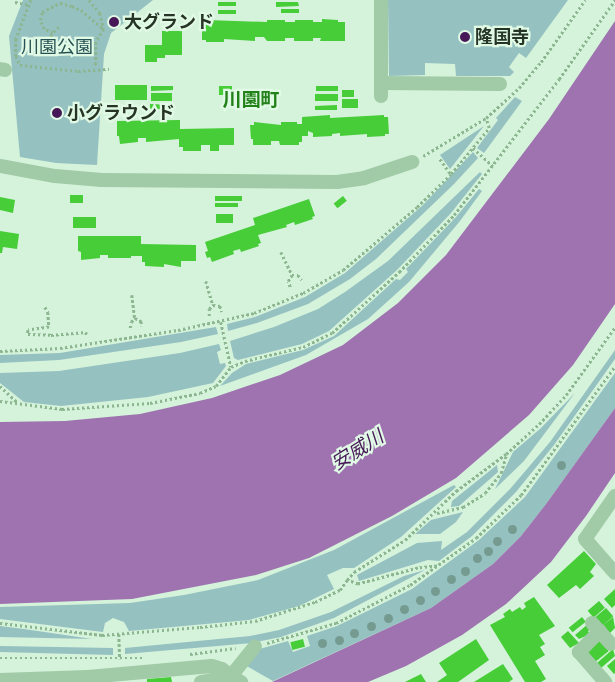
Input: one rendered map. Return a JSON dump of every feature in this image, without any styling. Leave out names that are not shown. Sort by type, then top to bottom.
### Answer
[{"type":"street","points":[[381,0],[381,90],[500,84]]},
{"type":"street","points":[[0,166],[55,176],[102,180],[337,182],[364,178],[412,162]]},
{"type":"street","points":[[615,496],[585,539],[615,573]]},
{"type":"street","points":[[605,682],[578,652],[596,627],[611,644]]},
{"type":"street","points":[[236,679],[255,646]]},
{"type":"street","points":[[0,680],[88,679],[212,666],[222,669],[236,679]]},
{"type":"street","points":[[201,682],[236,679]]},
{"type":"path","points":[[31,0],[16,39],[16,56],[20,65],[78,71],[94,68],[109,69]]},
{"type":"path","points":[[89,0],[100,12],[104,29],[96,42],[96,63],[94,68]]},
{"type":"path","points":[[412,162],[486,118],[519,88],[536,68],[585,0]]},
{"type":"path","points":[[0,401],[62,409],[150,403],[200,393],[216,386],[231,368],[245,361],[303,347],[332,333],[400,272],[454,215],[559,79],[615,0]]},
{"type":"path","points":[[15,2],[29,5]]},
{"type":"path","points":[[52,33],[44,29],[40,20],[42,12],[60,3],[81,10],[104,29]]},
{"type":"path","points":[[44,44],[59,27]]},
{"type":"path","points":[[0,350],[60,348],[113,341],[221,322],[254,313],[303,293],[343,270],[417,207],[451,174],[489,128],[486,118]]},
{"type":"path","points":[[472,148],[492,166]]},
{"type":"path","points":[[440,159],[451,174]]},
{"type":"path","points":[[281,252],[292,275]]},
{"type":"path","points":[[292,275],[298,275],[302,280]]},
{"type":"path","points":[[290,287],[288,281],[292,275]]},
{"type":"path","points":[[206,281],[213,305]]},
{"type":"path","points":[[132,295],[135,318]]},
{"type":"path","points":[[213,305],[220,306],[222,312]]},
{"type":"path","points":[[209,316],[209,309],[213,305]]},
{"type":"path","points":[[45,307],[48,312],[49,327],[28,330],[28,334],[51,335],[86,332],[87,336]]},
{"type":"path","points":[[135,318],[140,321],[142,326]]},
{"type":"path","points":[[130,328],[131,322],[135,318]]},
{"type":"path","points":[[221,322],[231,368]]},
{"type":"path","points":[[0,623],[102,635],[255,621],[315,602],[340,590],[354,572],[405,540],[456,491],[506,454],[539,424],[566,395],[615,327]]},
{"type":"path","points":[[189,654],[255,646],[336,623],[410,585],[439,566],[476,538],[521,494],[615,366]]},
{"type":"path","points":[[0,386],[18,403]]},
{"type":"path","points":[[435,513],[463,508],[485,493],[501,473],[506,454]]},
{"type":"path","points":[[347,580],[358,584],[418,568],[439,566]]},
{"type":"path","points":[[119,634],[120,659]]},
{"type":"path","points":[[0,658],[145,658]]},
{"type":"green space","name":"川園公園","points":[[23,0],[153,0],[111,33],[104,54],[97,165],[56,163],[20,157],[9,36]]},
{"type":"green space","name":"隆国寺","points":[[388,0],[568,0],[526,58],[519,53],[509,67],[514,72],[510,76],[456,76],[455,64],[425,63],[425,75],[389,76]]},
{"type":"green space","points":[[515,97],[522,101],[484,153],[477,148],[498,120],[496,118]]},
{"type":"green space","points":[[484,126],[450,169],[440,155]]},
{"type":"green space","points":[[473,152],[478,158],[454,184],[376,259],[350,279],[308,304],[257,323],[228,331],[227,324],[255,317],[305,297],[345,273],[423,205]]},
{"type":"green space","points":[[480,172],[482,174],[451,213],[397,270],[329,331],[302,344],[238,360],[234,358],[230,341],[274,327],[318,309],[345,292],[388,261]]},
{"type":"green space","points":[[479,189],[482,191],[460,221],[409,282],[368,319],[306,355],[220,386],[232,373],[246,364],[303,350],[334,336],[396,279],[400,280],[408,272],[406,269],[456,217]]},
{"type":"green space","points":[[216,327],[218,334],[181,342],[59,360],[0,363],[0,355],[60,353]]},
{"type":"green space","points":[[219,344],[221,350],[217,352],[220,364],[225,363],[226,366],[213,383],[148,397],[61,406],[24,402],[0,383],[0,373],[59,371],[180,353]]},
{"type":"green space","points":[[615,350],[615,359],[554,445],[516,492],[472,536],[439,561],[428,560],[359,581],[357,575],[417,543],[442,541],[441,550],[467,532],[510,489],[550,442]]},
{"type":"green space","points":[[615,373],[615,408],[521,536],[493,564],[431,608],[273,681],[245,665],[256,650],[288,641],[293,652],[310,646],[307,636],[337,626],[412,589],[479,540],[525,497]]},
{"type":"green space","points":[[575,393],[524,461],[495,489],[513,452],[541,428]]},
{"type":"green space","points":[[497,465],[498,472],[459,506],[451,507],[452,501]]},
{"type":"green space","points":[[454,485],[456,487],[401,537],[354,568],[343,568],[327,575],[334,589],[299,606],[249,620],[129,631],[124,622],[113,618],[105,623],[103,632],[0,619],[0,607],[130,603],[184,595],[258,580],[334,550]]},
{"type":"green space","points":[[463,512],[456,522],[440,534],[415,534],[431,520]]},
{"type":"green space","points":[[425,570],[334,618],[281,637],[252,643],[125,654],[125,648],[250,636],[279,630],[331,612],[404,576]]},
{"type":"green space","points":[[0,626],[24,629],[92,639],[0,637]]},
{"type":"green space","points":[[0,646],[113,648],[113,655],[0,652]]},
{"type":"water","name":"安威川","points":[[615,21],[615,304],[573,365],[529,415],[456,478],[392,516],[309,558],[256,575],[132,599],[0,604],[0,422],[65,421],[140,414],[212,398],[280,375],[343,345],[398,303],[446,255],[549,119]]},
{"type":"water","points":[[615,408],[615,473],[586,516],[551,562],[506,604],[462,635],[406,666],[368,682],[272,682],[431,608],[493,564],[521,536]]},
{"type":"building","points":[[218,2],[236,2],[236,6],[218,6]]},
{"type":"building","points":[[276,2],[298,2],[299,6],[276,7]]},
{"type":"building","points":[[281,9],[299,9],[299,13],[281,13]]},
{"type":"building","points":[[218,10],[236,10],[236,14],[218,14]]},
{"type":"building","points":[[322,19],[345,22],[345,41],[320,41],[321,38],[313,38],[313,41],[294,41],[294,38],[285,38],[285,41],[267,41],[264,37],[255,37],[255,41],[224,39],[224,42],[206,42],[206,40],[202,40],[202,22],[207,20],[267,22],[267,20],[285,20],[285,22],[295,22],[295,20],[313,20],[313,22],[322,22]]},
{"type":"building","points":[[162,31],[182,31],[182,55],[165,55],[165,58],[157,58],[157,62],[145,62],[145,45],[162,45]]},
{"type":"building","points":[[115,85],[147,85],[147,100],[115,100]]},
{"type":"building","points":[[151,86],[173,86],[173,90],[151,91]]},
{"type":"building","points":[[219,86],[232,86],[232,95],[219,95]]},
{"type":"building","points":[[316,86],[338,86],[338,91],[316,91]]},
{"type":"building","points":[[342,90],[354,90],[354,97],[342,97]]},
{"type":"building","points":[[151,93],[172,93],[172,101],[151,101]]},
{"type":"building","points":[[315,94],[338,94],[338,101],[315,101]]},
{"type":"building","points":[[342,99],[358,99],[358,108],[342,108]]},
{"type":"building","points":[[150,104],[172,105],[172,109],[150,109]]},
{"type":"building","points":[[337,105],[337,110],[315,110],[315,106]]},
{"type":"building","points":[[330,115],[330,118],[384,115],[384,117],[388,117],[389,134],[367,137],[367,134],[340,136],[340,133],[332,134],[332,136],[313,137],[313,133],[308,131],[308,136],[302,136],[302,142],[299,142],[299,145],[280,145],[279,141],[271,141],[271,145],[253,145],[250,125],[254,125],[254,122],[281,125],[281,122],[297,122],[297,124],[302,124],[302,117]]},
{"type":"building","points":[[180,120],[180,129],[234,128],[234,145],[219,145],[219,151],[210,151],[210,145],[201,145],[201,151],[183,151],[183,147],[179,147],[179,139],[146,142],[146,138],[138,138],[138,142],[120,144],[119,136],[117,136],[117,121]]},
{"type":"building","points":[[70,195],[83,195],[83,203],[70,203]]},
{"type":"building","points":[[215,196],[242,196],[242,201],[215,201]]},
{"type":"building","points":[[343,196],[347,201],[337,208],[334,204]]},
{"type":"building","points":[[0,197],[15,200],[13,213],[0,210]]},
{"type":"building","points":[[309,199],[315,216],[312,217],[313,219],[295,225],[294,222],[286,225],[287,227],[258,235],[261,243],[258,244],[259,246],[241,252],[240,249],[233,251],[234,254],[212,262],[210,257],[207,258],[205,252],[208,251],[205,242],[255,225],[253,218]]},
{"type":"building","points":[[215,203],[238,203],[238,207],[215,207]]},
{"type":"building","points":[[216,214],[233,214],[233,223],[216,223]]},
{"type":"building","points":[[73,217],[96,217],[96,228],[73,228]]},
{"type":"building","points":[[0,231],[19,234],[17,249],[3,247],[2,253],[0,253]]},
{"type":"building","points":[[78,236],[141,236],[141,244],[196,245],[196,261],[181,261],[181,267],[164,264],[164,267],[145,266],[145,262],[142,262],[142,256],[108,258],[108,255],[100,255],[100,258],[81,260],[81,252],[78,251]]},
{"type":"building","points":[[584,551],[596,564],[590,572],[594,576],[580,589],[576,585],[559,598],[547,585]]},
{"type":"building","points":[[615,589],[615,605],[612,608],[604,599]]},
{"type":"building","points":[[534,597],[555,626],[539,635],[545,644],[540,647],[545,655],[535,661],[546,679],[541,682],[525,682],[490,625],[505,617],[503,614],[510,609],[512,612],[520,607],[522,610],[526,607],[524,603]]},
{"type":"building","points":[[599,601],[605,608],[594,618],[588,611]]},
{"type":"building","points":[[606,608],[613,616],[602,626],[595,618]]},
{"type":"building","points":[[582,617],[586,622],[573,632],[569,628]]},
{"type":"building","points":[[613,617],[615,628],[609,634],[602,626]]},
{"type":"building","points":[[588,624],[592,628],[588,631],[590,634],[579,639],[575,635]]},
{"type":"building","points":[[568,631],[579,643],[570,648],[561,637]]},
{"type":"building","points":[[303,639],[305,647],[292,650],[290,642]]},
{"type":"building","points":[[476,639],[489,660],[458,682],[437,682],[447,675],[439,663]]},
{"type":"building","points":[[600,640],[609,651],[595,662],[586,651]]},
{"type":"building","points":[[613,649],[615,656],[601,668],[597,663]]},
{"type":"building","points":[[615,659],[615,673],[614,674],[607,666]]},
{"type":"building","points":[[503,664],[513,679],[509,682],[474,682]]},
{"type":"building","points":[[421,674],[426,682],[405,682]]},
{"type":"building","points":[[171,677],[172,682],[147,682],[147,679]]},
{"type":"place","name":"大グランド","points":[[114,22]]},
{"type":"place","name":"隆国寺","points":[[465,37]]},
{"type":"place","name":"小グラウンド","points":[[57,113]]},
{"type":"district","name":"川園町","points":[[251,101]]}]
